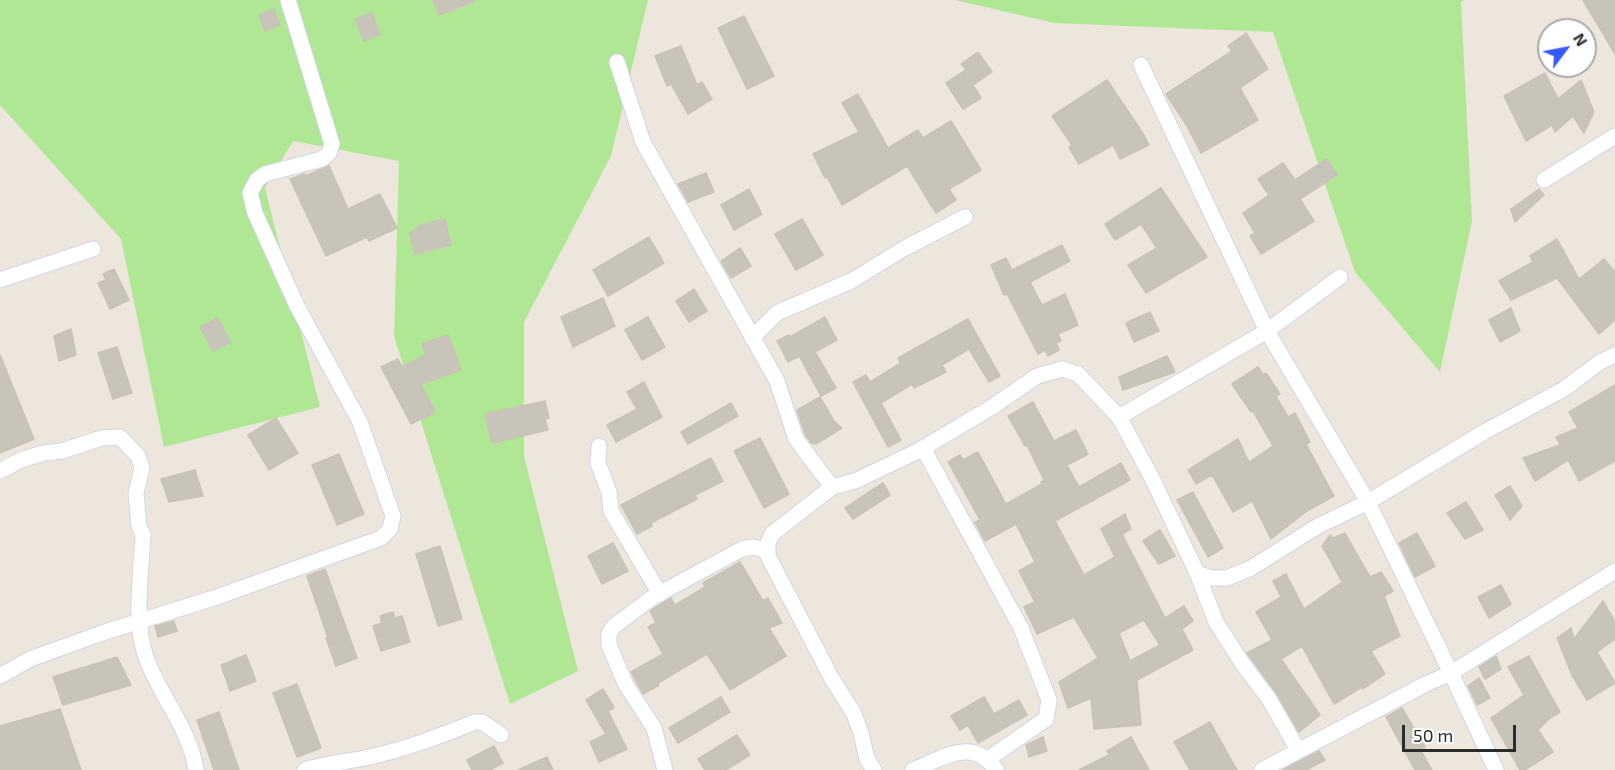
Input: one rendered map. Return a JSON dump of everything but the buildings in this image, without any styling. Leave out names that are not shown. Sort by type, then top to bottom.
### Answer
[{"type":"street","points":[[0,676],[30,660],[105,632],[218,597],[381,538],[390,528],[393,516],[360,422],[297,306],[255,213],[250,193],[257,180],[265,174],[322,159],[329,153],[332,144],[288,0]]},
{"type":"street","points":[[617,62],[643,142],[777,381],[796,440],[832,487]]},
{"type":"street","points":[[1141,65],[1267,332],[1368,502],[1496,770]]},
{"type":"street","points":[[1544,180],[1615,136]]},
{"type":"street","points":[[752,338],[777,313],[853,280],[903,249],[965,217]]},
{"type":"street","points":[[0,280],[93,249]]},
{"type":"street","points":[[1119,417],[1267,332],[1340,277]]},
{"type":"street","points":[[1197,573],[1211,578],[1227,578],[1251,568],[1318,526],[1368,502],[1486,431],[1564,389],[1600,362],[1615,354]]},
{"type":"street","points":[[874,770],[867,759],[854,714],[831,677],[768,556],[768,543],[772,534],[832,487],[855,481],[923,448],[992,407],[1037,376],[1062,369],[1078,374],[1119,417],[1152,478],[1197,573],[1216,622],[1242,663],[1269,699],[1298,750]]},
{"type":"street","points":[[0,471],[21,460],[43,453],[62,451],[102,438],[120,437],[138,456],[142,468],[135,493],[139,525],[143,535],[140,622],[143,647],[154,676],[194,754],[196,770]]},
{"type":"street","points":[[599,446],[598,462],[609,492],[611,511],[660,594]]},
{"type":"street","points":[[913,770],[954,753],[974,751],[992,764],[1046,718],[1049,700],[1021,628],[923,448]]},
{"type":"street","points":[[665,770],[654,728],[626,685],[609,645],[609,634],[613,627],[660,594],[742,549],[753,547],[768,552]]},
{"type":"street","points":[[1262,770],[1451,673],[1615,571]]},
{"type":"street","points":[[306,770],[320,765],[345,763],[414,746],[475,722],[482,722],[501,735]]},
{"type":"green space","points":[[0,0],[648,0],[611,156],[524,322],[524,456],[578,671],[510,704],[394,336],[399,161],[293,141],[265,188],[320,407],[164,447],[121,239],[0,105]]},
{"type":"green space","points":[[955,0],[1464,0],[1461,2],[1472,221],[1440,372],[1355,272],[1273,32],[1054,23]]}]
